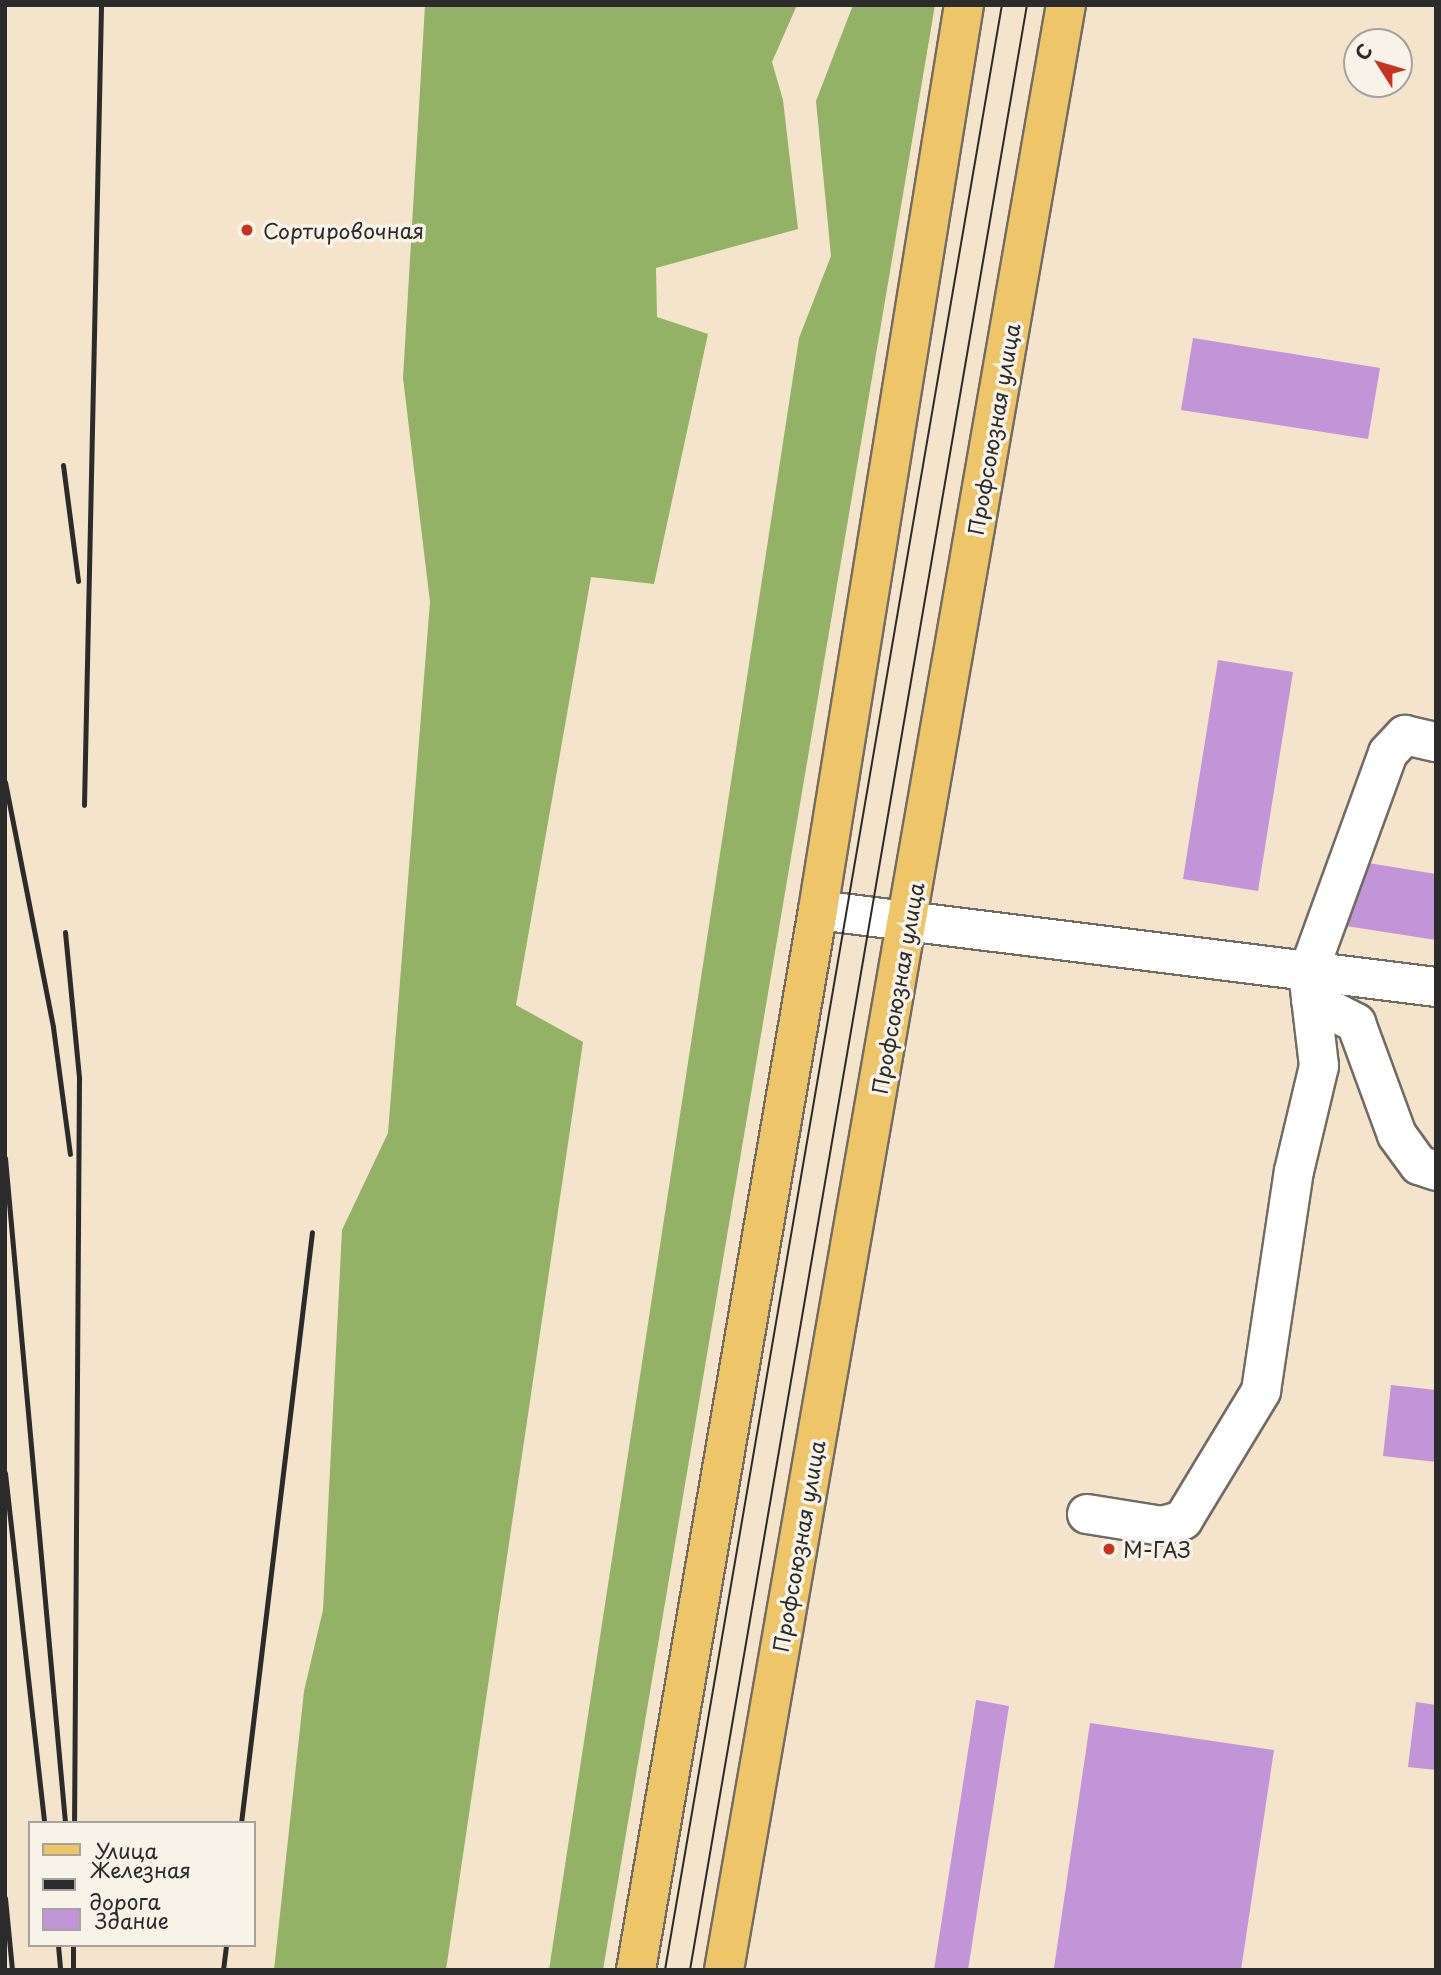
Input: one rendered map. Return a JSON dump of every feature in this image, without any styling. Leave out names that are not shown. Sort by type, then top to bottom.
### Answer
[{"type":"main road","points":[[636,1970],[818,910],[964,5]]},
{"type":"main road","name":"Профсоюзная улица","points":[[724,1970],[909,925],[1066,5]]},
{"type":"street","points":[[1087,1514],[1162,1526],[1183,1520],[1261,1391],[1294,1171],[1319,1066],[1310,986],[1388,753],[1405,735],[1436,742]]},
{"type":"street","points":[[818,910],[1310,986],[1436,988]]},
{"type":"street","points":[[1310,986],[1356,1023],[1397,1135],[1419,1165],[1436,1171]]},
{"type":"green space","points":[[425,5],[797,5],[772,62],[783,100],[798,229],[656,268],[657,317],[708,334],[654,584],[591,577],[516,1005],[583,1042],[446,1970],[274,1970],[304,1691],[323,1610],[342,1230],[388,1133],[430,602],[403,378]]},
{"type":"green space","points":[[853,5],[935,5],[603,1970],[549,1970],[799,338],[831,256],[816,101]]},
{"type":"building","points":[[1193,338],[1380,368],[1368,439],[1181,410]]},
{"type":"building","points":[[1218,660],[1293,672],[1258,891],[1183,879]]},
{"type":"building","points":[[1356,861],[1436,874],[1436,940],[1346,926]]},
{"type":"building","points":[[1391,1385],[1436,1390],[1436,1462],[1383,1456]]},
{"type":"building","points":[[976,1700],[1009,1706],[968,1970],[934,1970]]},
{"type":"building","points":[[1416,1702],[1436,1705],[1436,1770],[1408,1767]]},
{"type":"building","points":[[1090,1723],[1274,1750],[1241,1970],[1054,1968]]},
{"type":"tram line","points":[[665,1970],[1002,5]]},
{"type":"tram line","points":[[690,1970],[1027,5]]},
{"type":"railway","points":[[84,805],[101,5]]},
{"type":"railway","points":[[63,465],[78,581]]},
{"type":"railway","points":[[5,782],[53,1027],[70,1154]]},
{"type":"railway","points":[[65,932],[79,1078],[74,1821]]},
{"type":"railway","points":[[5,1158],[65,1821]]},
{"type":"railway","points":[[241,1821],[312,1232]]},
{"type":"railway","points":[[5,1473],[44,1821]]},
{"type":"railway","points":[[5,1898],[12,1970]]},
{"type":"railway","points":[[58,1947],[60,1970]]},
{"type":"railway","points":[[73,1947],[73,1970]]},
{"type":"railway","points":[[223,1970],[226,1947]]},
{"type":"place","name":"Сортировочная","points":[[247,230]]},
{"type":"place","name":"М-ГАЗ","points":[[1109,1549]]}]
